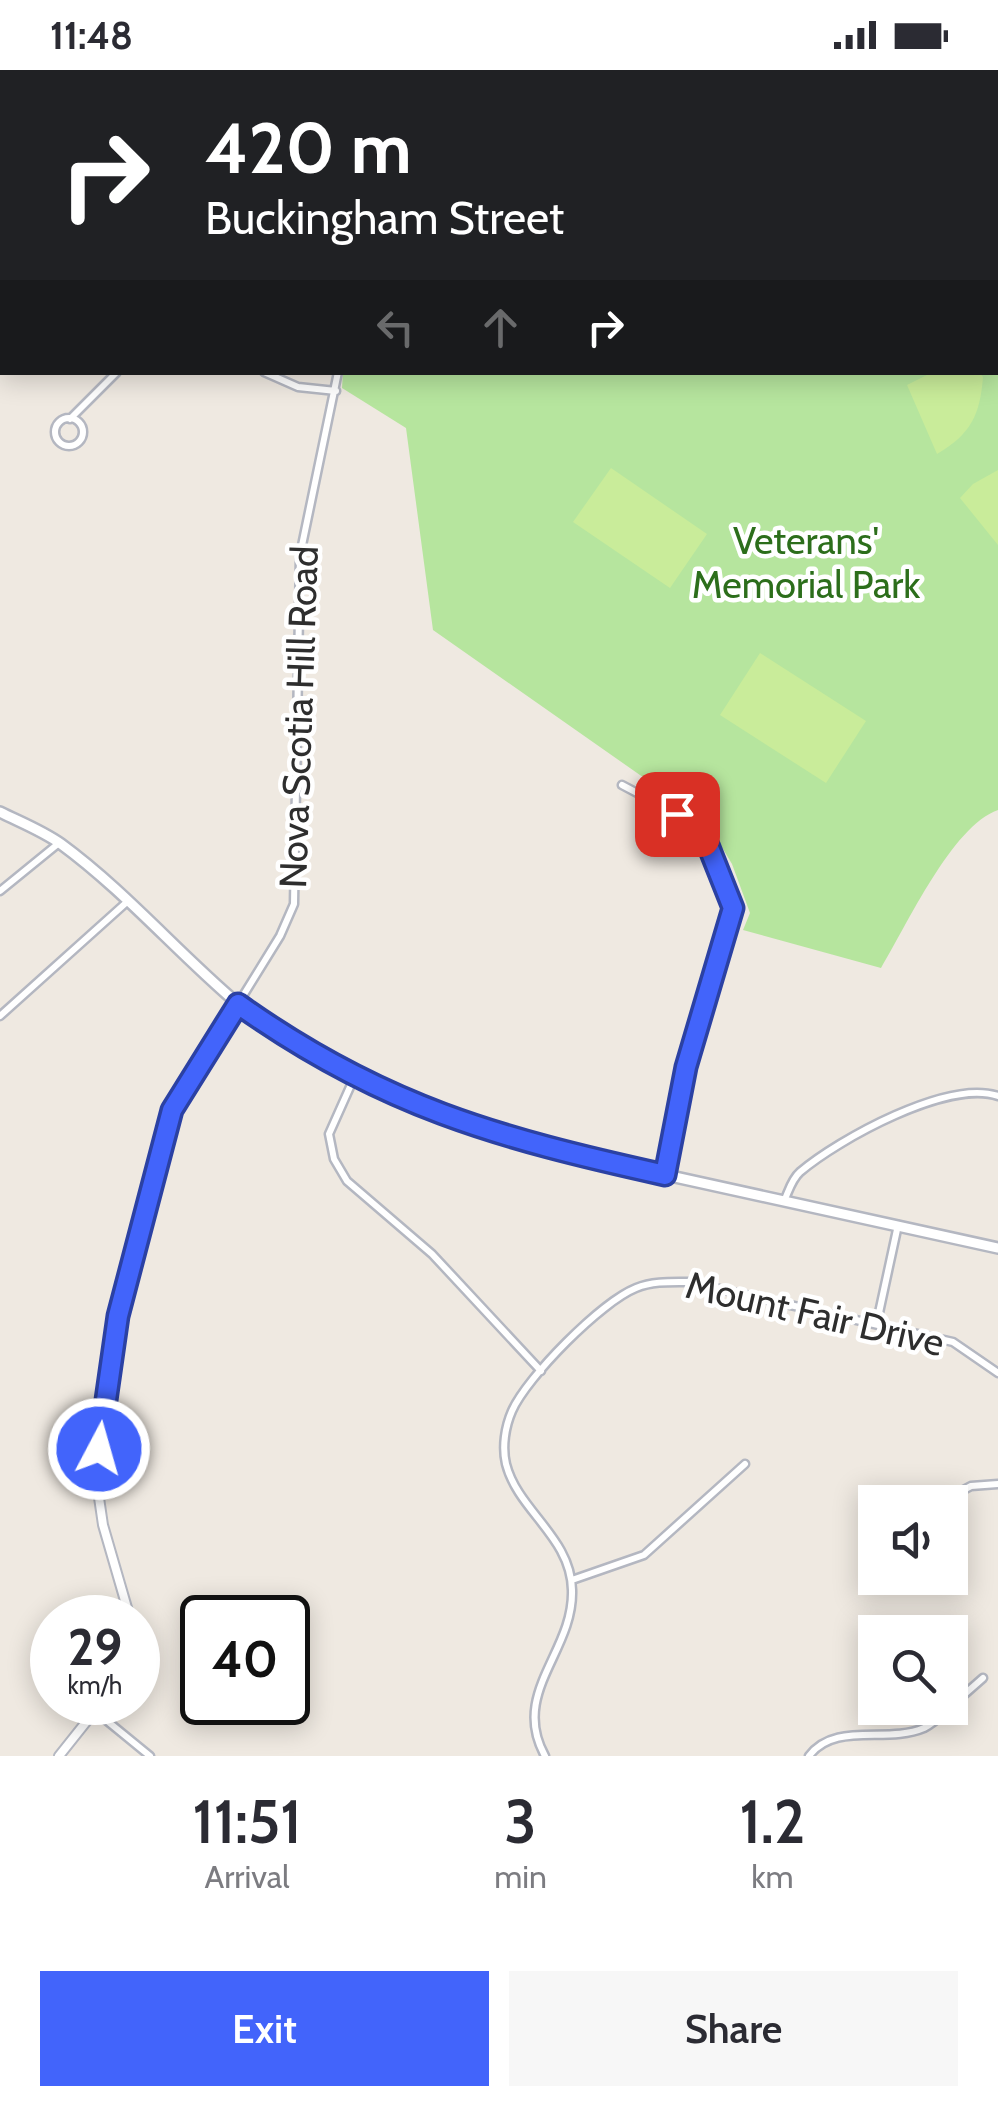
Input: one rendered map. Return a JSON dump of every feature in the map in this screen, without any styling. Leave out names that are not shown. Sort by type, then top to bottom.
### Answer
[{"type":"main road","points":[[0,812],[59,843],[128,901],[238,1004],[354,1078],[439,1115],[516,1142],[998,1248]]},
{"type":"street","points":[[70,419],[80,424],[82,434],[69,446],[60,443],[55,433],[58,424],[70,419],[114,375]]},
{"type":"street","points":[[271,375],[298,387],[336,391]]},
{"type":"street","name":"Nova Scotia Hill Road","points":[[123,1595],[103,1525],[97,1484],[102,1414],[118,1316],[172,1110],[280,936],[294,904],[300,555],[308,502],[338,375]]},
{"type":"street","points":[[622,785],[677,814],[708,845],[733,908],[686,1067],[665,1175]]},
{"type":"street","points":[[0,890],[59,843]]},
{"type":"street","points":[[0,1016],[128,901]]},
{"type":"street","points":[[354,1078],[329,1134],[334,1159],[347,1181],[432,1254],[540,1372]]},
{"type":"street","points":[[785,1199],[796,1175],[829,1152],[896,1117],[950,1094],[981,1090],[998,1096]]},
{"type":"street","points":[[877,1322],[898,1224]]},
{"type":"street","name":"Mount Fair Drive","points":[[572,1580],[562,1549],[514,1483],[506,1462],[504,1440],[511,1412],[540,1372],[616,1300],[636,1288],[662,1282],[689,1282],[877,1322],[953,1342],[998,1373]]},
{"type":"street","points":[[546,1756],[534,1730],[533,1700],[570,1616],[572,1580],[644,1555],[745,1464]]},
{"type":"street","points":[[968,1488],[998,1484]]},
{"type":"street","points":[[968,1691],[983,1678]]},
{"type":"street","points":[[58,1756],[83,1725]]},
{"type":"street","points":[[112,1725],[150,1756]]},
{"type":"street","points":[[809,1756],[824,1741],[836,1736],[893,1734],[928,1725]]},
{"type":"green space","name":"Veterans' Memorial Park","points":[[343,375],[998,375],[998,810],[964,835],[948,856],[881,968],[743,930],[750,913],[732,864],[707,822],[433,630],[406,428],[342,388]]},
{"type":"green space","points":[[927,375],[983,377],[972,422],[958,439],[937,454],[907,385]]},
{"type":"green space","points":[[611,468],[707,534],[670,588],[573,522]]},
{"type":"green space","points":[[998,470],[998,545],[960,498],[973,484]]},
{"type":"green space","points":[[760,653],[866,721],[826,783],[720,715]]},
{"type":"route","points":[[99,1449],[118,1316],[172,1110],[238,1004],[295,1044],[354,1078],[439,1115],[516,1142],[665,1175],[672,1122],[686,1067],[733,908],[708,845],[677,814]]}]
